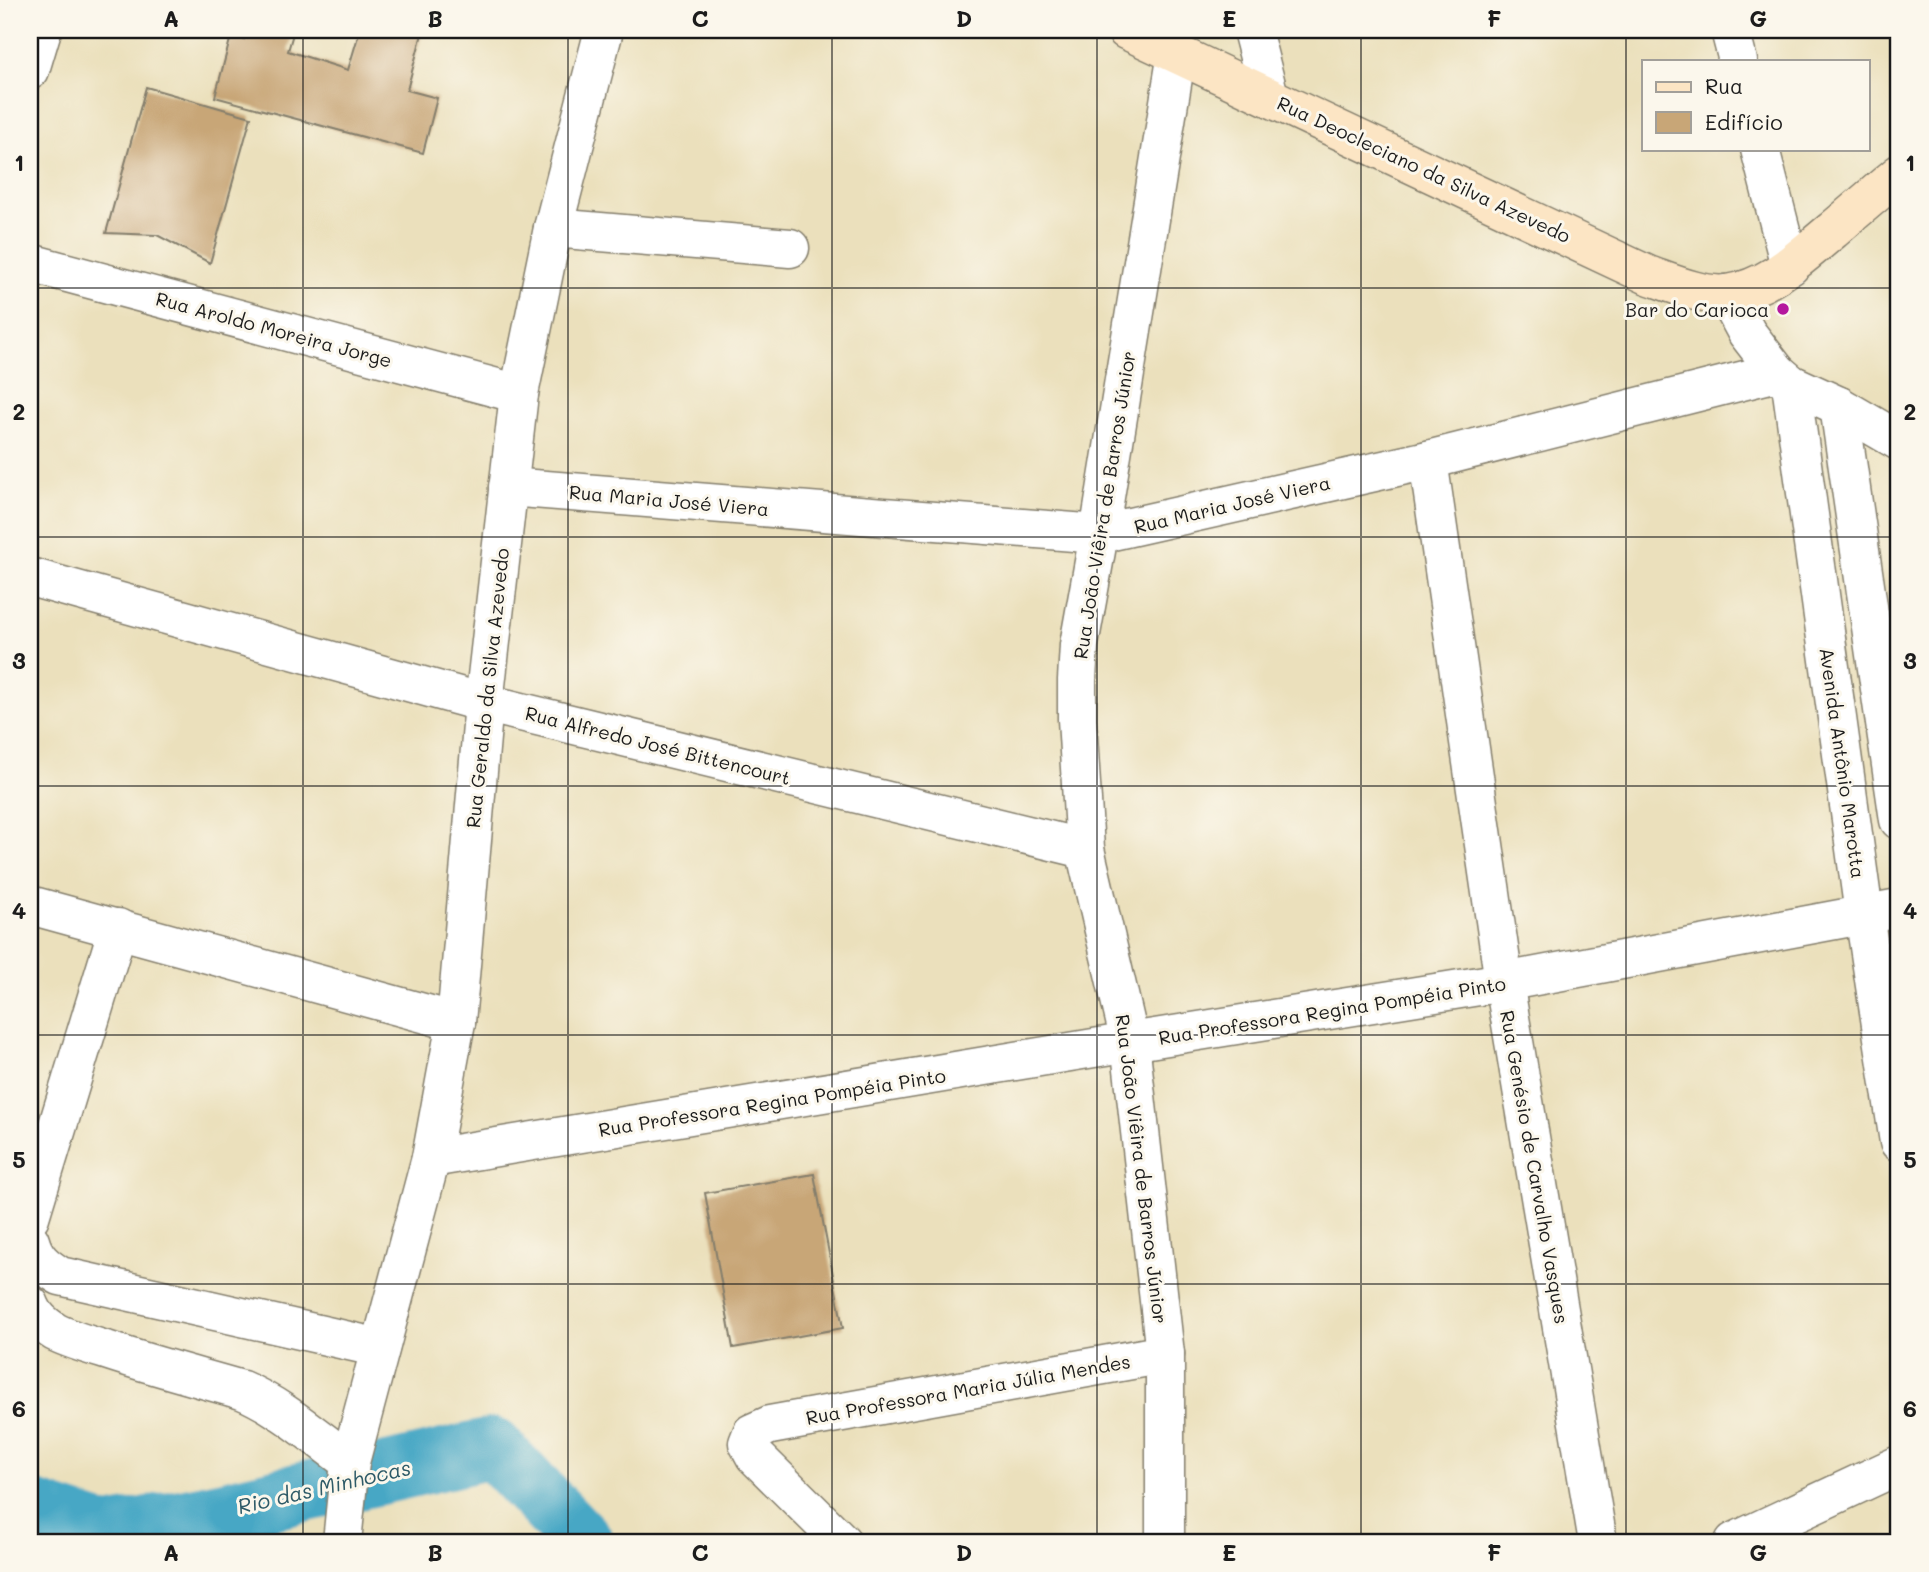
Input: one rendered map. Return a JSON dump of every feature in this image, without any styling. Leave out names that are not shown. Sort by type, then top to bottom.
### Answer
[{"type":"main road","name":"Rua Deocleciano da Silva Azevedo","points":[[1126,30],[1648,275],[1684,287],[1726,294]]},
{"type":"main road","points":[[1726,294],[1755,286],[1790,266],[1899,174]]},
{"type":"street","points":[[30,70],[41,30]]},
{"type":"street","name":"Rua Geraldo da Silva Azevedo","points":[[344,1525],[350,1467],[431,1158],[456,1022],[484,703],[519,394],[553,228],[604,30]]},
{"type":"street","points":[[1252,30],[1269,96]]},
{"type":"street","points":[[1730,30],[1738,60]]},
{"type":"street","name":"Rua João Viêira de Barros Júnior","points":[[1165,1542],[1165,1354],[1130,1042],[1085,849],[1077,680],[1079,645],[1177,53]]},
{"type":"street","points":[[1760,150],[1790,266]]},
{"type":"street","points":[[553,228],[790,248]]},
{"type":"street","name":"Rua Aroldo Moreira Jorge","points":[[30,263],[519,394]]},
{"type":"street","points":[[1726,294],[1747,333],[1784,378],[1899,441]]},
{"type":"street","name":"Rua Maria José Viera","points":[[508,487],[1099,534],[1784,378]]},
{"type":"street","name":"Avenida Antônio Marotta","points":[[1784,378],[1882,911],[1899,1142]]},
{"type":"street","points":[[1839,406],[1899,820]]},
{"type":"street","name":"Rua Genésio de Carvalho Vasques","points":[[1428,460],[1504,982],[1598,1542]]},
{"type":"street","name":"Rua Alfredo José Bittencourt","points":[[30,578],[484,703],[1085,849]]},
{"type":"street","points":[[30,905],[456,1022]]},
{"type":"street","name":"Rua Professora Regina Pompéia Pinto","points":[[431,1158],[1504,982],[1882,911]]},
{"type":"street","points":[[30,1217],[118,928]]},
{"type":"street","points":[[33,1260],[60,1276],[380,1348]]},
{"type":"street","points":[[30,1305],[42,1322],[68,1338],[242,1390],[257,1397],[295,1422],[350,1467]]},
{"type":"street","name":"Rua Professora Maria Júlia Mendes","points":[[842,1542],[751,1449],[748,1443],[752,1433],[771,1425],[1165,1354]]},
{"type":"street","points":[[1734,1542],[1899,1465]]},
{"type":"building","points":[[246,30],[294,30],[288,51],[348,70],[360,30],[423,30],[407,90],[437,98],[423,153],[215,97],[231,36],[244,39]]},
{"type":"building","points":[[146,87],[251,117],[210,263],[157,235],[106,233]]},
{"type":"building","points":[[814,1174],[843,1328],[733,1348],[705,1193]]},
{"type":"waterway","name":"Rio das Minhocas","points":[[30,1510],[107,1535],[493,1448],[583,1542]]},
{"type":"place","name":"Bar do Carioca","points":[[1783,309]]}]
